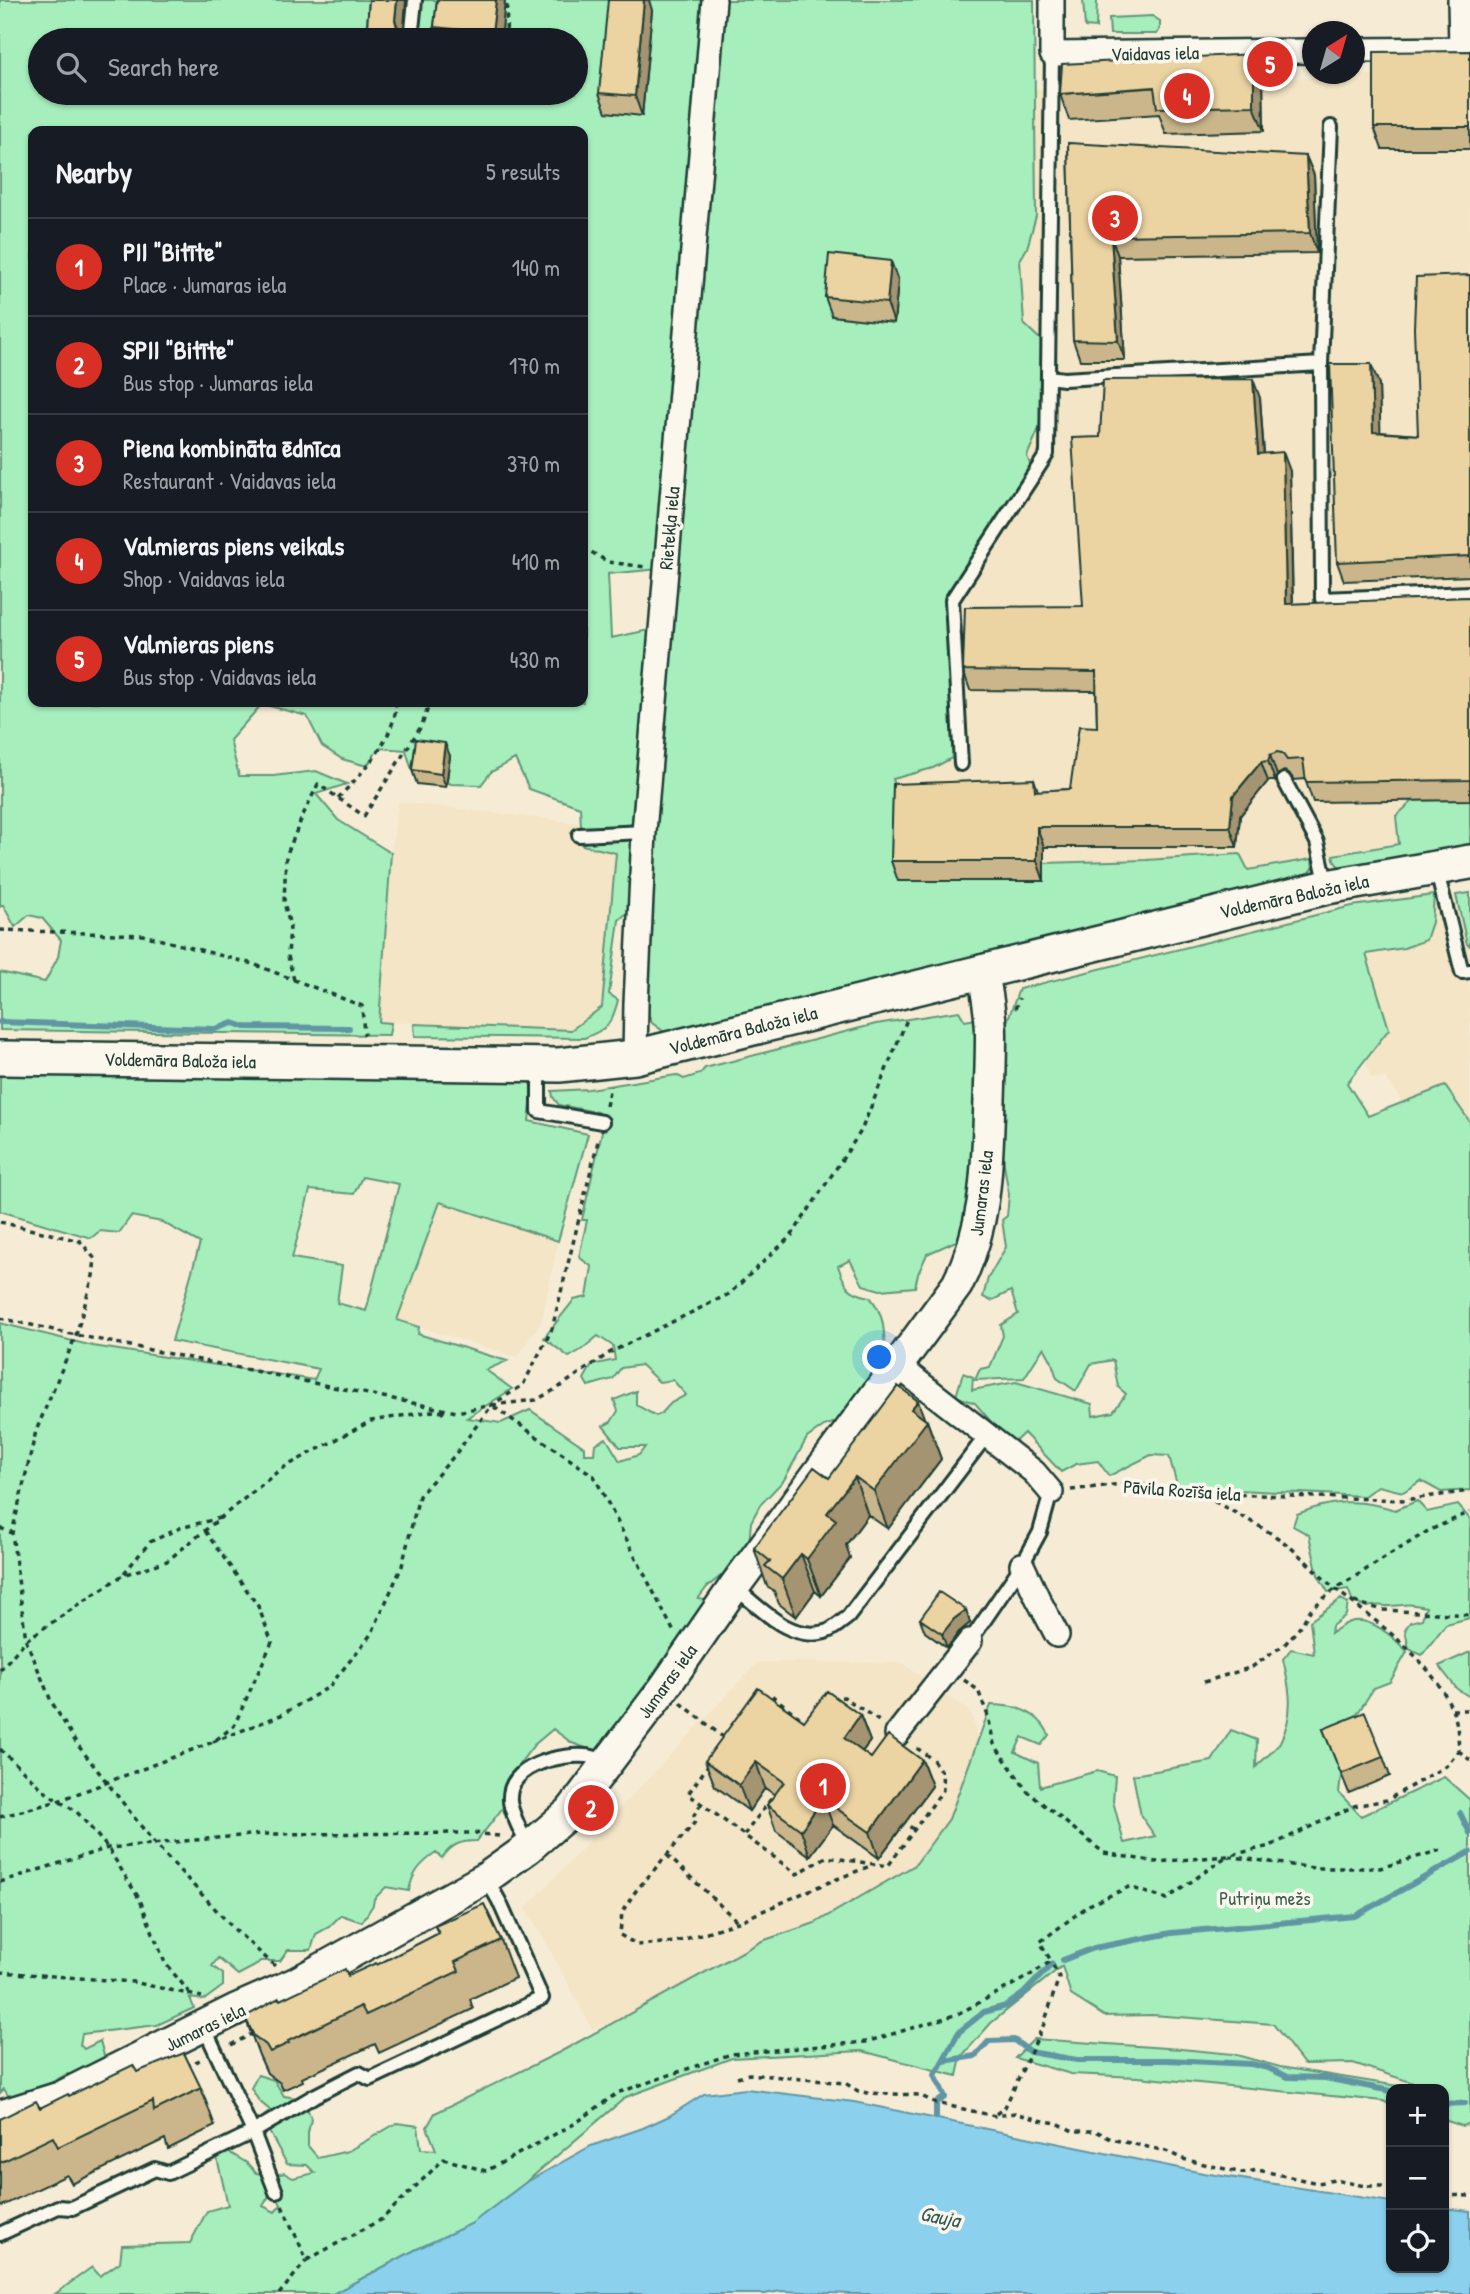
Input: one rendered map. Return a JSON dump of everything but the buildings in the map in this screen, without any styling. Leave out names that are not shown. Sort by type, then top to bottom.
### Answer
[{"type":"main road","name":"Voldemāra Baloža iela","points":[[0,1058],[559,1065],[635,1057],[1327,887],[1470,862]]},
{"type":"street","name":"Rietekļa iela","points":[[635,1057],[644,832],[714,0]]},
{"type":"street","points":[[1052,0],[1052,54]]},
{"type":"street","points":[[1365,50],[1466,49],[1460,0]]},
{"type":"street","name":"Vaidavas iela","points":[[1052,54],[1302,51]]},
{"type":"street","name":"Jumaras iela","points":[[0,2116],[61,2097],[237,2009],[296,1983],[486,1878],[525,1839],[570,1812],[957,1285],[970,1259],[984,1200],[991,1032],[983,970]]},
{"type":"street","points":[[898,1366],[1034,1472],[1051,1492]]},
{"type":"street","points":[[1023,1565],[1057,1635]]},
{"type":"street","points":[[897,1734],[970,1641]]},
{"type":"lane","points":[[412,28],[415,0]]},
{"type":"lane","points":[[961,765],[952,600],[1047,454],[1052,54]]},
{"type":"lane","points":[[1331,127],[1321,364],[1322,599],[1470,593]]},
{"type":"lane","points":[[1048,377],[1064,379],[1321,364]]},
{"type":"lane","points":[[1284,780],[1317,842],[1327,887]]},
{"type":"lane","points":[[579,835],[644,832]]},
{"type":"lane","points":[[1436,868],[1462,972],[1470,971]]},
{"type":"lane","points":[[539,1064],[539,1111],[602,1122]]},
{"type":"lane","points":[[734,1587],[777,1622],[797,1633],[809,1635],[828,1632],[848,1617],[986,1436]]},
{"type":"lane","points":[[970,1641],[1023,1565],[1040,1532],[1051,1492]]},
{"type":"lane","points":[[525,1839],[510,1801],[513,1786],[522,1774],[543,1760],[560,1757],[588,1755],[607,1762]]},
{"type":"lane","points":[[0,2234],[58,2207],[72,2208],[156,2169],[168,2173],[253,2132],[359,2073],[370,2079],[542,1998],[486,1878]]},
{"type":"lane","points":[[204,2027],[253,2132],[276,2192]]},
{"type":"path","points":[[506,28],[507,0]]},
{"type":"path","points":[[588,550],[608,562],[649,568]]},
{"type":"path","points":[[338,799],[372,762],[396,720],[397,707]]},
{"type":"path","points":[[295,980],[288,956],[290,926],[284,902],[286,856],[318,784],[364,816],[422,725],[428,707]]},
{"type":"path","points":[[0,930],[143,935],[253,964],[362,1006],[364,1041]]},
{"type":"path","points":[[0,1671],[26,1640],[123,1575],[167,1561],[281,1469],[370,1421],[432,1411],[457,1412],[537,1399],[611,1352],[729,1294],[792,1235],[860,1131],[911,1011]]},
{"type":"path","points":[[0,1818],[58,1801],[281,1715],[329,1687],[372,1633],[402,1566],[419,1496],[454,1456],[492,1405],[523,1385],[552,1329],[611,1082]]},
{"type":"path","points":[[0,1222],[80,1241],[95,1259],[93,1276],[76,1335],[36,1431],[12,1533],[26,1640],[51,1701],[77,1744],[106,1782],[155,1843],[234,1929],[296,1983]]},
{"type":"path","points":[[0,1318],[457,1412]]},
{"type":"path","points":[[492,1405],[594,1476],[686,1656]]},
{"type":"path","name":"Pāvila Rozīša iela","points":[[1051,1492],[1130,1483],[1199,1493],[1405,1500],[1470,1491]]},
{"type":"path","points":[[1199,1493],[1277,1537],[1335,1589],[1392,1633],[1429,1671],[1452,1710],[1459,1751],[1470,1760]]},
{"type":"path","points":[[1204,1682],[1252,1667],[1286,1644],[1311,1609],[1335,1589],[1428,1531],[1470,1512]]},
{"type":"path","points":[[123,1575],[150,1542],[180,1528],[222,1517]]},
{"type":"path","points":[[0,1528],[12,1533]]},
{"type":"path","points":[[205,1531],[258,1606],[272,1642],[234,1726],[213,1742]]},
{"type":"path","points":[[1352,1602],[1383,1610],[1470,1615]]},
{"type":"path","points":[[948,1668],[978,1690],[988,1716],[993,1744],[1028,1792],[1104,1853],[1156,1862],[1227,1856],[1270,1846],[1354,1806],[1387,1800],[1446,1766],[1459,1751]]},
{"type":"path","points":[[760,1697],[770,1695],[810,1726],[817,1716]]},
{"type":"path","points":[[711,1762],[688,1794],[797,1874],[826,1857],[888,1866],[943,1790],[942,1773],[933,1760],[844,1697],[829,1698]]},
{"type":"path","points":[[680,1701],[726,1740]]},
{"type":"path","points":[[1452,1710],[1470,1710]]},
{"type":"path","points":[[0,1748],[49,1795],[76,1812],[108,1848],[140,1900],[165,1963],[190,1993]]},
{"type":"path","points":[[744,1835],[775,1795]]},
{"type":"path","points":[[701,1804],[694,1815],[696,1821],[621,1912],[620,1935],[638,1945],[676,1942],[738,1922],[877,1864]]},
{"type":"path","points":[[898,1817],[915,1830]]},
{"type":"path","points":[[0,1882],[108,1848],[261,1834],[474,1833],[525,1839]]},
{"type":"path","points":[[995,2116],[1005,2107],[1044,2024],[1059,1978],[1040,1942],[1089,1905],[1129,1887],[1167,1899],[1227,1856],[1314,1868],[1380,1868],[1441,1850]]},
{"type":"path","points":[[667,1855],[738,1922]]},
{"type":"path","points":[[279,2294],[307,2260],[382,2219],[444,2159],[486,2171],[576,2123],[617,2093],[732,2054],[866,2042],[958,2014],[1051,1961]]},
{"type":"path","points":[[0,1972],[133,1982],[190,1993],[237,2009]]},
{"type":"path","points":[[737,2077],[749,2074],[845,2083],[867,2093],[919,2095],[936,2103],[995,2116],[1015,2113],[1057,2123],[1073,2131],[1096,2131],[1111,2140],[1166,2151],[1183,2159],[1242,2173],[1258,2170],[1318,2183],[1335,2180],[1365,2186],[1386,2186]]},
{"type":"path","points":[[276,2192],[307,2260]]},
{"type":"path","points":[[1449,2195],[1470,2196]]},
{"type":"shaded area","points":[[1470,73],[1470,832],[1120,892],[691,1020],[930,85],[1071,90],[1302,78],[1302,84],[1365,84],[1365,75]]},
{"type":"shaded area","points":[[398,802],[580,823],[582,845],[616,853],[602,1007],[571,1030],[379,1022],[391,853]]},
{"type":"shaded area","points":[[1470,893],[1470,1205],[1386,1078],[1370,1078],[1362,1039],[1295,924]]},
{"type":"shaded area","points":[[440,1202],[558,1241],[542,1320],[517,1357],[397,1320]]},
{"type":"shaded area","points":[[758,1662],[903,1663],[972,1714],[984,1764],[949,1901],[592,2029],[525,1909]]},
{"type":"green space","points":[[0,0],[701,0],[695,142],[659,569],[608,574],[611,638],[654,629],[629,911],[619,920],[609,994],[618,1000],[608,1025],[584,1038],[415,1036],[414,1024],[571,1030],[602,1007],[616,853],[582,845],[580,807],[529,789],[515,759],[491,772],[481,785],[451,784],[411,767],[406,750],[379,748],[367,766],[342,759],[322,746],[307,716],[273,707],[588,707],[588,126],[28,126],[28,707],[259,707],[230,740],[239,776],[273,776],[316,771],[347,784],[316,794],[338,820],[391,853],[379,1022],[391,1023],[389,1035],[0,1030],[0,972],[45,982],[58,957],[61,940],[42,918],[29,915],[15,927],[3,905],[0,907]]},
{"type":"green space","points":[[722,0],[1034,0],[1036,216],[1027,248],[1020,260],[1024,324],[1043,342],[1044,417],[1027,456],[1032,470],[947,598],[956,756],[933,768],[893,779],[901,803],[1044,863],[1240,854],[1248,870],[1312,859],[1313,868],[1307,877],[1258,887],[670,1036],[652,1023],[646,1008],[654,835]]},
{"type":"green space","points":[[1083,0],[1097,0],[1096,28],[1085,27]]},
{"type":"green space","points":[[1152,16],[1160,21],[1157,34],[1110,34],[1109,18]]},
{"type":"green space","points":[[1470,799],[1470,848],[1347,869],[1335,861],[1333,855],[1399,844],[1396,816],[1414,800]]},
{"type":"green space","points":[[1470,893],[1470,946],[1467,944],[1456,895]]},
{"type":"green space","points":[[1434,895],[1432,922],[1426,940],[1404,948],[1366,954],[1389,1029],[1347,1083],[1368,1116],[1445,1086],[1470,1122],[1470,1490],[1441,1492],[1421,1481],[1403,1492],[1378,1486],[1364,1496],[1191,1488],[1177,1485],[1169,1456],[1151,1455],[1109,1476],[1098,1461],[1076,1464],[1061,1472],[1024,1433],[1011,1445],[975,1403],[956,1396],[963,1373],[973,1377],[972,1390],[1016,1382],[1092,1404],[1093,1416],[1113,1412],[1126,1394],[1118,1387],[1113,1360],[1091,1364],[1076,1391],[1057,1378],[1044,1347],[1024,1378],[975,1380],[980,1369],[990,1367],[1003,1336],[1001,1325],[1018,1314],[1011,1291],[991,1301],[983,1297],[988,1278],[1006,1247],[1002,1220],[1007,1216],[1009,1195],[1003,1158],[1002,1036],[1019,989],[1352,906]]},
{"type":"green space","points":[[959,1011],[965,1021],[976,1019],[979,1100],[965,1237],[927,1254],[915,1287],[880,1290],[863,1285],[850,1260],[838,1266],[848,1288],[870,1297],[879,1310],[883,1324],[885,1353],[872,1370],[866,1395],[842,1420],[824,1426],[807,1438],[784,1480],[760,1505],[751,1522],[749,1544],[698,1599],[715,1601],[633,1714],[619,1722],[603,1754],[572,1743],[553,1729],[534,1745],[507,1780],[504,1806],[477,1841],[457,1844],[442,1858],[436,1853],[415,1874],[409,1891],[386,1887],[374,1899],[362,1922],[341,1915],[329,1927],[316,1934],[311,1950],[288,1950],[280,1961],[260,1961],[238,1975],[218,1958],[212,1966],[223,1974],[223,1986],[204,2000],[190,1998],[194,2008],[157,2025],[82,2034],[80,2045],[84,2049],[100,2041],[107,2066],[81,2078],[67,2074],[13,2103],[4,2089],[0,2093],[0,1323],[93,1346],[314,1380],[319,1369],[172,1341],[200,1243],[162,1222],[131,1216],[119,1233],[100,1231],[91,1238],[0,1211],[0,1074],[526,1078],[533,1088],[529,1121],[588,1134],[558,1241],[440,1202],[397,1320],[419,1327],[418,1334],[507,1361],[486,1370],[512,1389],[467,1418],[501,1423],[530,1410],[584,1447],[584,1454],[594,1454],[595,1444],[606,1438],[620,1461],[639,1455],[645,1447],[620,1447],[603,1426],[611,1422],[618,1411],[614,1400],[636,1391],[636,1405],[656,1416],[686,1395],[673,1380],[659,1382],[641,1365],[621,1368],[613,1379],[588,1386],[584,1379],[592,1365],[615,1360],[613,1346],[598,1336],[569,1357],[544,1338],[574,1300],[587,1297],[592,1267],[579,1257],[587,1220],[582,1220],[605,1118],[597,1112],[559,1105],[552,1091],[589,1089],[676,1075],[684,1079],[700,1074],[705,1068],[876,1024]],"holes":[[[362,1177],[399,1184],[366,1311],[337,1303],[342,1266],[292,1258],[310,1190],[354,1194]]]},
{"type":"green space","points":[[1417,1501],[1427,1512],[1458,1505],[1470,1519],[1470,1618],[1446,1624],[1422,1655],[1409,1649],[1405,1630],[1410,1622],[1422,1619],[1426,1607],[1367,1607],[1353,1602],[1348,1589],[1328,1592],[1318,1575],[1309,1535],[1293,1526],[1297,1514],[1334,1503],[1357,1502],[1395,1510]]},
{"type":"green space","name":"Putriņu mežs","points":[[1341,1599],[1348,1603],[1346,1615],[1332,1626],[1331,1633],[1350,1622],[1366,1622],[1396,1640],[1407,1652],[1390,1682],[1374,1688],[1346,1731],[1339,1793],[1361,1816],[1444,1777],[1470,1800],[1470,2123],[1462,2126],[1449,2122],[1449,2084],[1417,2084],[1353,2063],[1304,2064],[1273,2024],[1152,2015],[1104,2016],[1071,1995],[1062,1966],[991,2023],[961,2057],[957,2076],[862,2051],[732,2058],[626,2097],[525,2183],[471,2224],[415,2250],[333,2294],[55,2294],[92,2267],[100,2276],[120,2262],[122,2245],[190,2243],[207,2211],[228,2205],[217,2158],[225,2150],[247,2163],[256,2173],[270,2175],[273,2189],[263,2206],[275,2212],[281,2205],[277,2196],[276,2175],[284,2173],[293,2178],[315,2173],[307,2165],[287,2164],[267,2128],[264,2116],[271,2111],[259,2101],[251,2088],[258,2075],[274,2080],[284,2096],[304,2099],[311,2119],[308,2146],[318,2158],[348,2151],[397,2123],[418,2126],[421,2149],[436,2150],[427,2127],[435,2113],[560,2052],[762,1941],[815,1923],[915,1865],[949,1819],[991,1705],[1009,1706],[1025,1711],[1045,1727],[1049,1735],[1041,1745],[1022,1737],[1015,1752],[1038,1763],[1040,1787],[1097,1771],[1115,1776],[1113,1801],[1124,1843],[1155,1836],[1141,1816],[1133,1775],[1212,1761],[1231,1730],[1257,1740],[1256,1767],[1278,1745],[1288,1721],[1289,1691],[1283,1659],[1291,1649],[1314,1654],[1310,1621]]},
{"type":"green space","points":[[1470,1652],[1470,1697],[1457,1689],[1439,1666]]},
{"type":"green space","points":[[1034,2039],[1233,2054],[1280,2067],[1386,2084],[1386,2102],[1138,2077],[1071,2074],[1015,2058]]},
{"type":"water","name":"Gauja","points":[[746,2089],[854,2102],[1203,2173],[1386,2201],[1386,2273],[1449,2273],[1449,2209],[1470,2211],[1470,2294],[851,2294],[781,2291],[765,2294],[333,2294],[415,2250],[471,2224],[525,2183],[591,2146],[643,2128],[669,2116],[704,2094]]},
{"type":"waterway","points":[[0,1022],[215,1029],[233,1023],[245,1027],[349,1028]]},
{"type":"waterway","points":[[1460,1813],[1470,1833]]},
{"type":"waterway","points":[[1063,1960],[1094,1948],[1171,1933],[1355,1916],[1470,1852]]},
{"type":"waterway","points":[[936,2117],[936,2103],[945,2097],[935,2075],[959,2032],[984,2012],[1006,2006],[1023,1994],[1052,1964]]},
{"type":"waterway","points":[[944,2061],[975,2056],[989,2041],[1014,2040],[1030,2052],[1077,2060],[1251,2064],[1288,2077],[1325,2078],[1386,2090]]},
{"type":"waterway","points":[[1449,2104],[1465,2103]]},
{"type":"place","name":"Valmieras piens","points":[[1270,64]]},
{"type":"place","name":"Valmieras piens veikals","points":[[1187,96]]},
{"type":"place","name":"Piena kombināta ēdnīca","points":[[1115,218]]},
{"type":"place","name":"PII \"Bitīte\"","points":[[823,1786]]},
{"type":"place","name":"SPII \"Bitīte\"","points":[[591,1808]]}]
